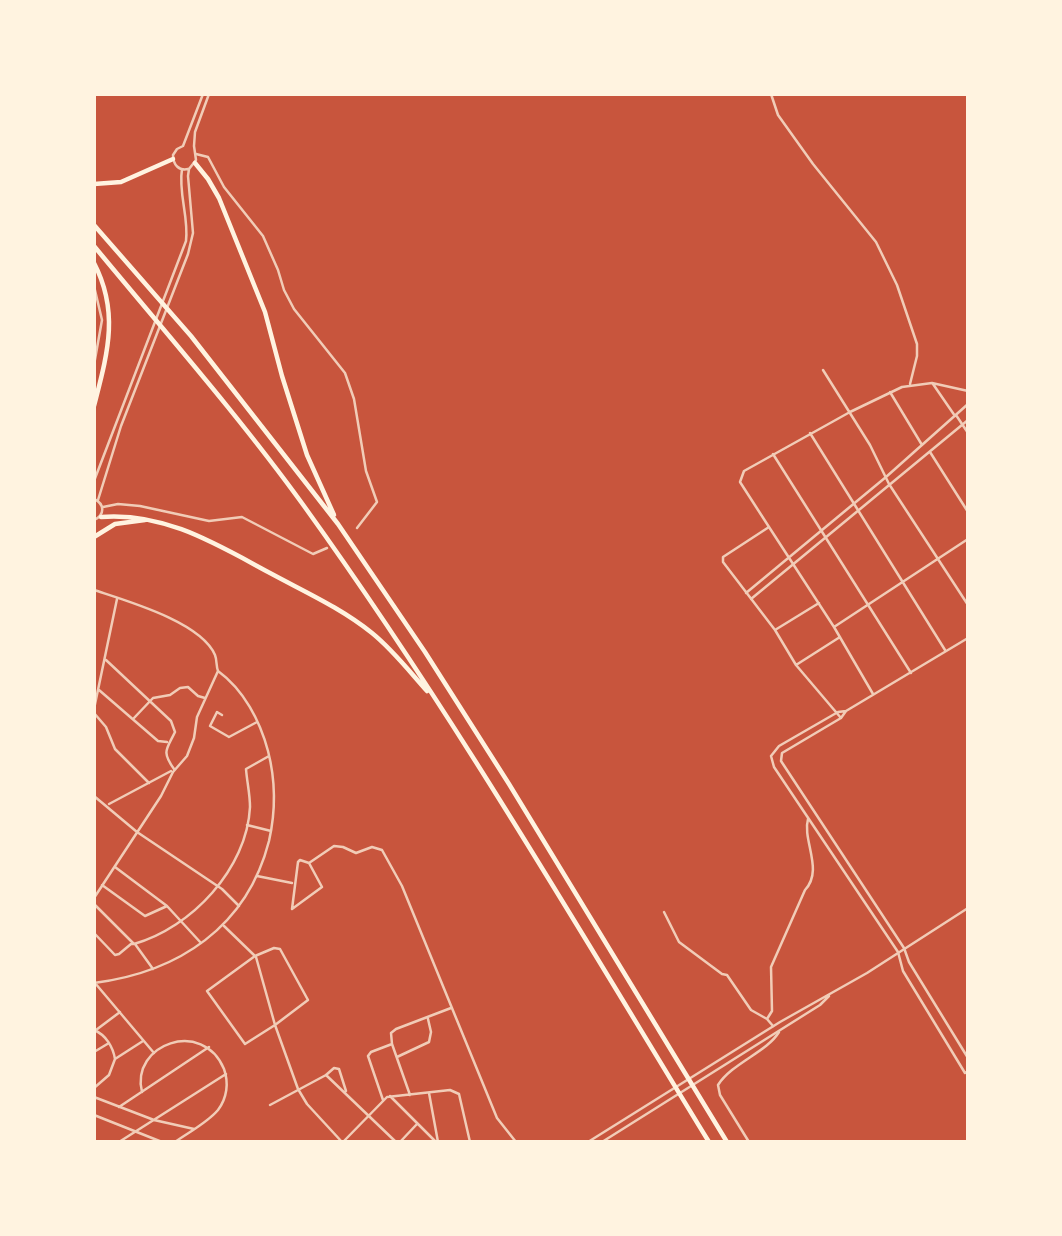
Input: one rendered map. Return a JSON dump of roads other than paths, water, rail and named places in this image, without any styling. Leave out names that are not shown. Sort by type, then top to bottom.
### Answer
[{"type":"highway","points":[[94,184],[121,182],[173,159]]},
{"type":"highway","points":[[195,163],[208,178],[219,198],[265,312],[307,455],[338,524]]},
{"type":"highway","points":[[94,225],[191,336],[338,524],[425,652],[509,784],[727,1142]]},
{"type":"highway","points":[[94,247],[238,418],[303,504],[398,641],[709,1142]]},
{"type":"highway","points":[[94,263],[104,284],[111,324],[106,359],[94,406]]},
{"type":"highway","points":[[101,517],[127,516],[156,520],[190,531],[339,610],[386,645],[435,700]]},
{"type":"highway","points":[[94,537],[115,524],[134,520],[156,520]]},
{"type":"street","points":[[189,169],[178,168],[173,159],[177,149],[183,146],[203,94]]},
{"type":"street","points":[[103,507],[96,499],[121,426],[186,262],[193,233],[187,188],[189,169],[195,163],[196,127],[209,94]]},
{"type":"street","points":[[771,94],[778,115],[813,164],[876,242],[887,262],[917,344],[910,384]]},
{"type":"street","points":[[183,146],[208,157],[224,187],[263,236],[288,299],[345,373],[354,399],[366,471],[377,502],[357,528]]},
{"type":"street","points":[[94,481],[180,258],[187,230],[181,188],[182,169]]},
{"type":"street","points":[[94,286],[102,320],[94,365]]},
{"type":"street","points":[[823,370],[850,412],[889,484],[968,605]]},
{"type":"street","points":[[932,383],[968,433]]},
{"type":"street","points":[[873,694],[740,479],[744,471],[810,433],[910,384],[932,383],[968,391]]},
{"type":"street","points":[[890,392],[922,445]]},
{"type":"street","points":[[746,593],[789,560],[968,404]]},
{"type":"street","points":[[751,599],[968,420]]},
{"type":"street","points":[[810,433],[945,650]]},
{"type":"street","points":[[930,452],[968,512]]},
{"type":"street","points":[[773,454],[911,673]]},
{"type":"street","points":[[103,507],[118,504],[140,506],[209,521],[242,517],[313,554],[327,548]]},
{"type":"street","points":[[94,520],[101,517],[103,507]]},
{"type":"street","points":[[769,527],[723,557],[723,562],[775,631],[796,665],[841,718]]},
{"type":"street","points":[[834,627],[968,539]]},
{"type":"street","points":[[94,590],[175,621],[197,633],[215,655],[218,671],[197,717],[194,738],[187,756],[174,770],[162,796],[94,898]]},
{"type":"street","points":[[118,598],[94,711],[106,727],[115,749],[149,783]]},
{"type":"street","points":[[775,631],[819,603]]},
{"type":"street","points":[[796,665],[840,637]]},
{"type":"street","points":[[779,758],[786,749],[841,718],[846,711],[968,638]]},
{"type":"street","points":[[106,660],[175,727],[174,734],[167,742],[166,756],[174,770]]},
{"type":"street","points":[[95,983],[129,978],[154,969],[175,960],[201,943],[223,926],[257,876],[271,831],[275,786],[269,756],[257,722],[240,692],[230,679],[218,671]]},
{"type":"street","points":[[134,719],[150,701],[187,687],[205,698]]},
{"type":"street","points":[[99,690],[158,741],[167,742]]},
{"type":"street","points":[[771,756],[779,746],[838,712],[846,711]]},
{"type":"street","points":[[222,715],[217,712],[210,726],[226,736],[257,722]]},
{"type":"street","points":[[94,933],[115,955],[120,954],[134,944],[159,934],[194,910],[233,861],[247,825],[250,807],[246,769],[269,756]]},
{"type":"street","points":[[771,756],[779,758],[904,948],[909,962],[968,1058]]},
{"type":"street","points":[[771,756],[774,767],[898,952],[903,971],[966,1072]]},
{"type":"street","points":[[108,805],[174,770]]},
{"type":"street","points":[[94,796],[137,832],[216,885],[239,906]]},
{"type":"street","points":[[767,1019],[772,1011],[771,967],[812,880],[811,842],[806,826],[808,819]]},
{"type":"street","points":[[247,825],[271,831]]},
{"type":"street","points":[[309,863],[338,845],[356,853],[372,847],[382,850],[402,886],[497,1118],[516,1142]]},
{"type":"street","points":[[299,860],[309,863],[322,887],[292,909],[293,883],[299,860]]},
{"type":"street","points":[[114,867],[167,906],[201,943]]},
{"type":"street","points":[[257,876],[293,883]]},
{"type":"street","points":[[103,885],[145,916],[167,906]]},
{"type":"street","points":[[94,904],[134,944],[154,969]]},
{"type":"street","points":[[602,1142],[729,1064],[820,1005],[832,994],[968,908]]},
{"type":"street","points":[[664,912],[679,942],[727,975],[751,1010],[767,1019],[773,1026]]},
{"type":"street","points":[[223,926],[256,956],[275,1025],[298,1089],[307,1104],[343,1142],[390,1096],[450,1090],[457,1091],[470,1142]]},
{"type":"street","points":[[274,948],[280,949],[308,1000],[275,1025],[245,1044],[207,993],[256,956],[274,948]]},
{"type":"street","points":[[95,983],[154,1053]]},
{"type":"street","points":[[588,1142],[773,1026],[816,1000],[832,994]]},
{"type":"street","points":[[410,1095],[392,1044],[392,1031],[451,1008]]},
{"type":"street","points":[[115,1059],[109,1043],[95,1030],[120,1012]]},
{"type":"street","points":[[397,1057],[429,1042],[431,1032],[427,1017]]},
{"type":"street","points":[[749,1142],[720,1095],[718,1085],[726,1075],[773,1040],[779,1032]]},
{"type":"street","points":[[142,1092],[143,1069],[154,1053],[168,1045],[183,1040],[193,1041],[209,1047],[217,1056],[226,1074],[227,1088],[223,1102],[214,1114],[175,1142]]},
{"type":"street","points":[[94,1088],[109,1075],[115,1059],[143,1041]]},
{"type":"street","points":[[94,1052],[109,1043]]},
{"type":"street","points":[[383,1100],[368,1056],[371,1052],[392,1044]]},
{"type":"street","points":[[119,1107],[209,1047]]},
{"type":"street","points":[[270,1105],[334,1068],[339,1069],[346,1094]]},
{"type":"street","points":[[120,1142],[226,1074]]},
{"type":"street","points":[[326,1074],[398,1142],[418,1123]]},
{"type":"street","points":[[429,1093],[437,1142]]},
{"type":"street","points":[[390,1096],[437,1142]]},
{"type":"street","points":[[94,1097],[154,1119],[194,1129]]},
{"type":"street","points":[[94,1120],[97,1116],[162,1142]]}]
